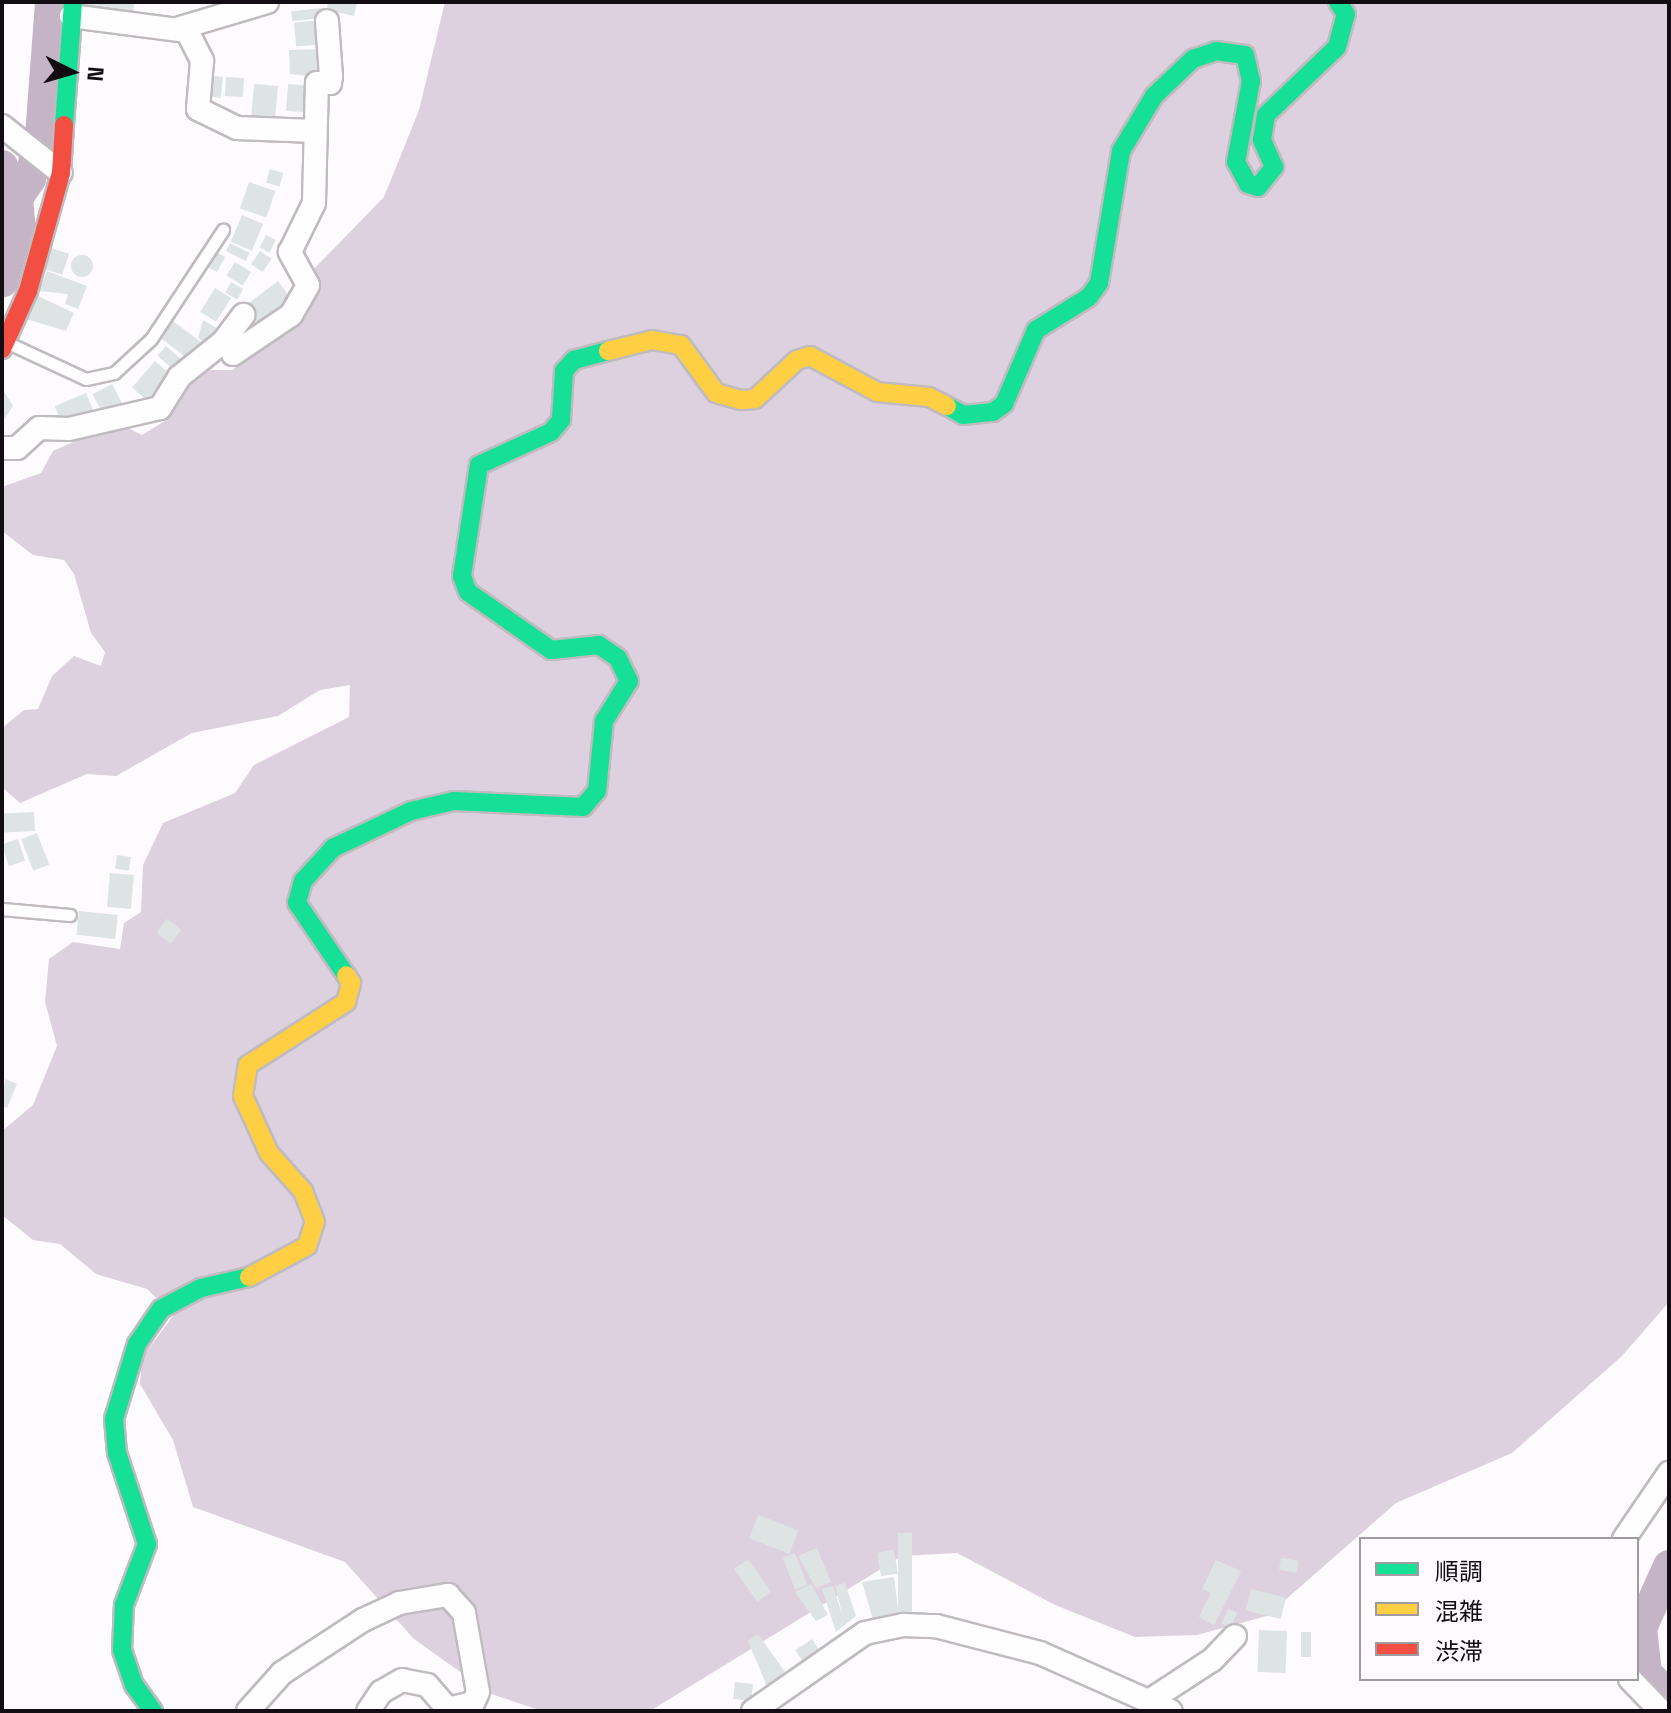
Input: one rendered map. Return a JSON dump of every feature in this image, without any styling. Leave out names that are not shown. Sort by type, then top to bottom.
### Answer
[{"type":"street","points":[[4,346],[50,225],[72,9],[180,28],[267,2]]},
{"type":"street","points":[[153,1711],[134,1685],[122,1650],[124,1605],[147,1544],[117,1453],[114,1419],[137,1344],[161,1309],[201,1288],[264,1274],[307,1246],[315,1222],[303,1191],[269,1153],[243,1096],[248,1065],[346,1002],[351,983],[297,903],[303,881],[333,848],[411,811],[454,801],[583,807],[597,791],[603,770],[604,721],[629,681],[618,658],[599,645],[551,650],[468,592],[462,576],[479,465],[551,432],[561,420],[564,371],[574,360],[652,340],[681,345],[716,393],[741,400],[755,399],[797,360],[810,356],[877,392],[929,397],[963,415],[993,412],[1008,397],[1036,330],[1089,297],[1099,283],[1121,151],[1154,96],[1193,59],[1216,51],[1245,55],[1251,81],[1236,162],[1248,184],[1258,187],[1274,167],[1262,140],[1266,115],[1337,47],[1346,14],[1338,2]]},
{"type":"street","points":[[233,354],[291,315],[308,285],[290,252],[314,203],[317,83],[330,83],[327,21]]},
{"type":"street","points":[[180,28],[197,42],[202,61],[198,109],[237,128],[315,131]]},
{"type":"street","points":[[2,126],[57,170]]},
{"type":"street","points":[[2,448],[17,448],[39,428],[69,429],[160,408],[179,377],[223,342],[243,315]]},
{"type":"street","points":[[1625,1537],[1669,1473]]},
{"type":"street","points":[[248,1711],[282,1673],[363,1620],[399,1603],[448,1595],[464,1613],[478,1692],[473,1703],[448,1709],[427,1685],[402,1680],[381,1692],[368,1711]]},
{"type":"street","points":[[753,1711],[865,1633],[903,1625],[936,1626],[1040,1653],[1171,1711]]},
{"type":"street","points":[[1149,1701],[1212,1660],[1235,1636]]},
{"type":"street","points":[[1632,1681],[1661,1711]]},
{"type":"lane","points":[[4,346],[86,379],[114,373],[151,339],[223,230]]},
{"type":"lane","points":[[2,909],[70,915]]},
{"type":"shaded area","points":[[445,2],[1669,2],[1669,1302],[1622,1356],[1512,1453],[1396,1503],[1267,1616],[1197,1635],[1135,1637],[1055,1605],[957,1553],[902,1556],[650,1711],[542,1711],[491,1694],[414,1639],[345,1562],[193,1507],[173,1440],[140,1384],[142,1357],[174,1315],[147,1289],[96,1274],[60,1244],[33,1240],[2,1215],[2,1131],[33,1105],[57,1046],[45,1002],[49,959],[73,942],[120,949],[124,923],[141,912],[143,865],[163,823],[235,793],[254,765],[349,717],[350,685],[320,690],[278,716],[192,733],[116,776],[87,774],[20,803],[3,788],[2,728],[24,710],[38,709],[52,676],[74,656],[101,666],[105,652],[91,633],[74,574],[64,560],[33,555],[2,531],[2,487],[41,473],[53,451],[102,429],[128,428],[142,435],[168,419],[191,384],[210,370],[233,370],[312,271],[384,197],[419,110]]},
{"type":"building","points":[[87,2],[134,2],[133,15],[87,5]]},
{"type":"building","points":[[328,2],[357,2],[354,16],[327,10]]},
{"type":"building","points":[[321,8],[322,18],[292,21],[291,11]]},
{"type":"building","points":[[323,20],[325,44],[296,46],[294,23]]},
{"type":"building","points":[[322,49],[326,78],[290,74],[289,50]]},
{"type":"building","points":[[205,75],[223,77],[221,98],[203,96]]},
{"type":"building","points":[[226,77],[244,78],[243,97],[225,96]]},
{"type":"building","points":[[254,84],[278,86],[275,124],[251,122]]},
{"type":"building","points":[[288,84],[315,86],[313,113],[286,111]]},
{"type":"building","points":[[270,169],[283,173],[279,186],[266,182]]},
{"type":"building","points":[[249,182],[275,191],[266,218],[240,208]]},
{"type":"building","points":[[242,215],[263,224],[252,251],[231,242]]},
{"type":"building","points":[[266,235],[276,240],[269,252],[260,247]]},
{"type":"building","points":[[230,243],[250,253],[246,261],[226,251]]},
{"type":"building","points":[[51,248],[69,254],[62,275],[44,269]]},
{"type":"building","points":[[210,249],[225,257],[217,272],[202,264]]},
{"type":"building","points":[[260,251],[272,259],[263,272],[251,264]]},
{"type":"building","points":[[78,255],[86,255],[93,266],[86,277],[78,277],[71,270],[71,262]]},
{"type":"building","points":[[235,262],[251,272],[243,286],[227,276]]},
{"type":"building","points":[[47,271],[87,286],[78,309],[65,304],[68,294],[39,291]]},
{"type":"building","points":[[278,281],[293,301],[260,326],[245,306]]},
{"type":"building","points":[[231,282],[243,289],[237,299],[225,292]]},
{"type":"building","points":[[215,288],[231,298],[216,322],[200,312]]},
{"type":"building","points":[[36,295],[74,313],[66,331],[26,319]]},
{"type":"building","points":[[203,320],[220,330],[211,346],[198,338]]},
{"type":"building","points":[[173,321],[203,344],[191,361],[160,338]]},
{"type":"building","points":[[166,346],[182,360],[173,370],[157,356]]},
{"type":"building","points":[[155,361],[172,376],[149,403],[132,387]]},
{"type":"building","points":[[112,384],[122,403],[102,413],[93,394]]},
{"type":"building","points":[[2,388],[13,406],[2,423]]},
{"type":"building","points":[[86,393],[94,412],[63,426],[55,406]]},
{"type":"building","points":[[34,812],[35,831],[4,833],[3,814]]},
{"type":"building","points":[[37,833],[49,865],[33,871],[21,839]]},
{"type":"building","points":[[18,839],[25,861],[9,866],[2,844]]},
{"type":"building","points":[[117,855],[131,857],[129,871],[115,869]]},
{"type":"building","points":[[110,873],[134,875],[131,909],[107,907]]},
{"type":"building","points":[[79,911],[118,915],[115,939],[76,935]]},
{"type":"building","points":[[167,919],[181,930],[171,943],[157,932]]},
{"type":"building","points":[[5,1079],[17,1084],[7,1108],[2,1105]]},
{"type":"building","points":[[758,1515],[798,1530],[789,1554],[749,1538]]},
{"type":"building","points":[[898,1533],[912,1533],[912,1618],[898,1618]]},
{"type":"building","points":[[817,1548],[831,1582],[816,1588],[798,1556]]},
{"type":"building","points":[[894,1550],[898,1574],[881,1576],[877,1553]]},
{"type":"building","points":[[795,1553],[807,1585],[795,1589],[783,1558]]},
{"type":"building","points":[[1281,1558],[1299,1561],[1297,1573],[1279,1570]]},
{"type":"building","points":[[748,1559],[771,1592],[757,1602],[734,1569]]},
{"type":"building","points":[[1216,1560],[1241,1571],[1214,1625],[1199,1617],[1211,1593],[1202,1589]]},
{"type":"building","points":[[894,1577],[899,1617],[873,1620],[862,1582]]},
{"type":"building","points":[[845,1583],[856,1616],[836,1632],[822,1589],[833,1586],[843,1617],[835,1586]]},
{"type":"building","points":[[811,1584],[828,1615],[816,1621],[795,1592]]},
{"type":"building","points":[[1251,1589],[1286,1598],[1281,1619],[1246,1610]]},
{"type":"building","points":[[1228,1609],[1237,1613],[1231,1628],[1221,1624]]},
{"type":"building","points":[[1259,1630],[1287,1631],[1286,1673],[1258,1672]]},
{"type":"building","points":[[1301,1632],[1311,1632],[1311,1657],[1301,1657]]},
{"type":"building","points":[[758,1634],[788,1676],[768,1689],[748,1641]]},
{"type":"building","points":[[812,1639],[821,1653],[804,1664],[795,1650]]},
{"type":"building","points":[[735,1682],[753,1684],[751,1701],[733,1699]]},
{"type":"waterway","points":[[17,198],[30,179],[41,136],[51,2]]},
{"type":"waterway","points":[[2,166],[17,198],[19,222],[2,282]]},
{"type":"waterway","points":[[1669,1566],[1641,1628],[1646,1673],[1669,1696]]},
{"type":"traffic: fast","points":[[64,125],[73,2]]},
{"type":"traffic: fast","points":[[947,406],[963,415],[993,412],[1004,404],[1036,330],[1089,297],[1099,283],[1121,151],[1154,96],[1193,59],[1216,51],[1245,55],[1251,81],[1236,162],[1248,184],[1258,187],[1274,167],[1262,140],[1266,115],[1337,47],[1346,14],[1338,2]]},
{"type":"traffic: fast","points":[[346,975],[297,903],[303,881],[333,848],[411,811],[454,801],[583,807],[597,791],[604,721],[629,681],[618,658],[599,645],[551,650],[468,592],[462,576],[479,465],[551,432],[561,420],[564,371],[574,360],[608,351]]},
{"type":"traffic: fast","points":[[153,1711],[134,1685],[122,1650],[124,1605],[147,1544],[117,1453],[114,1419],[137,1344],[161,1309],[201,1288],[249,1277]]},
{"type":"traffic: slow","points":[[608,351],[652,340],[681,345],[716,393],[741,400],[755,399],[797,360],[810,356],[877,392],[929,397],[947,406]]},
{"type":"traffic: slow","points":[[249,1277],[307,1246],[315,1222],[303,1191],[269,1153],[243,1096],[248,1065],[346,1002],[351,983],[346,975]]},
{"type":"traffic: jam","points":[[2,349],[28,291],[61,173],[64,125]]}]
